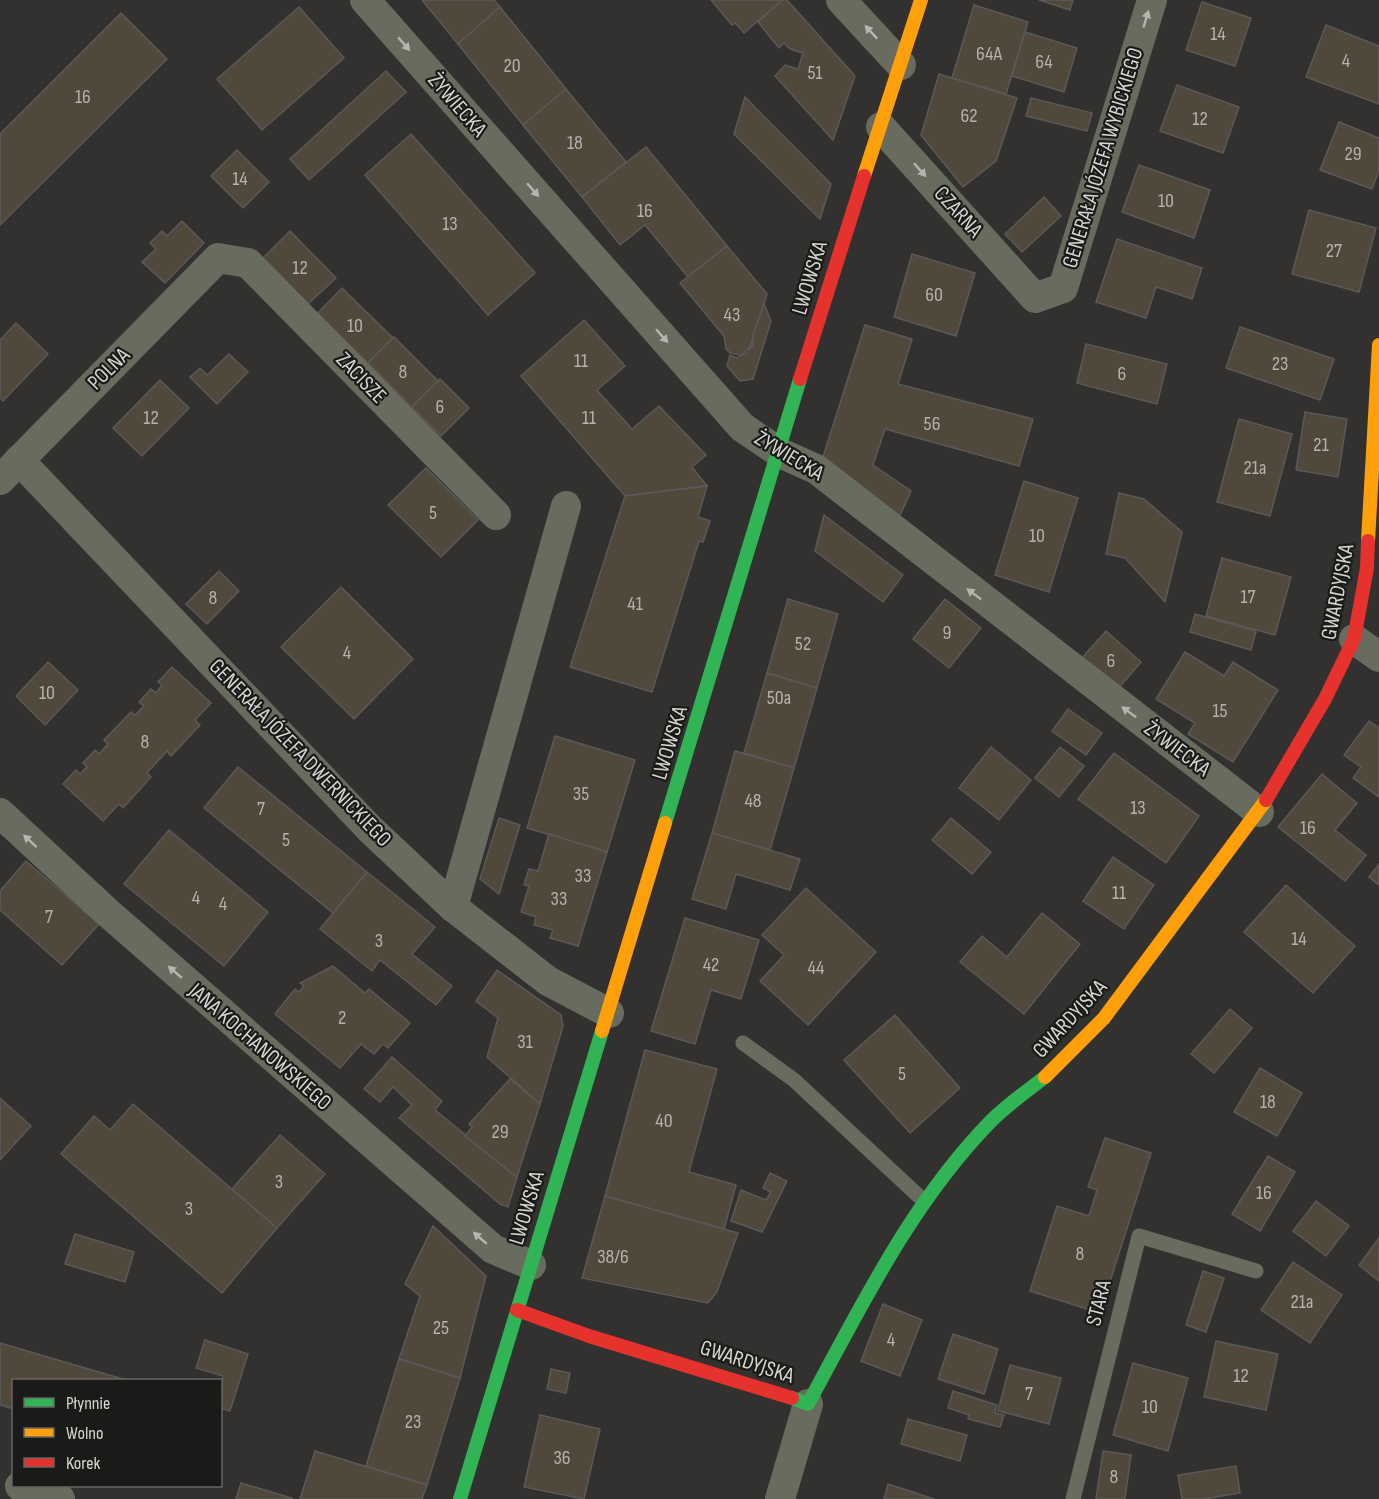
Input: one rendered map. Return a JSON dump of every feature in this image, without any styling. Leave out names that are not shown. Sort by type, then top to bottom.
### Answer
[{"type":"street","name":"ŻYWIECKA","points":[[365,0],[742,427],[780,453],[816,469],[1259,812]]},
{"type":"street","points":[[841,0],[901,65]]},
{"type":"street","name":"LWOWSKA","points":[[460,1499],[780,453],[831,278],[921,0]]},
{"type":"street","name":"GENERAŁA JÓZEFA WYBICKIEGO","points":[[1035,298],[1063,288],[1152,0]]},
{"type":"street","name":"CZARNA","points":[[881,127],[1035,298]]},
{"type":"street","name":"POLNA","points":[[10,470],[218,258]]},
{"type":"street","name":"ZACISZE","points":[[218,258],[248,263],[495,514]]},
{"type":"street","name":"GWARDYJSKA","points":[[518,1310],[573,1333],[736,1379],[808,1404],[895,1244],[924,1202],[992,1120],[1045,1077],[1104,1018],[1259,812],[1325,699],[1354,639],[1367,568],[1379,345]]},
{"type":"street","name":"GENERAŁA JÓZEFA DWERNICKIEGO","points":[[10,470],[370,829],[453,907],[548,981],[609,1012]]},
{"type":"street","points":[[453,907],[566,506]]},
{"type":"street","points":[[1354,639],[1379,657]]},
{"type":"street","name":"JANA KOCHANOWSKIEGO","points":[[0,813],[116,920],[493,1250],[531,1265]]},
{"type":"street","points":[[780,1499],[808,1404]]},
{"type":"street","points":[[26,1487],[60,1499]]},
{"type":"lane","points":[[742,1043],[794,1080],[924,1202]]},
{"type":"lane","name":"STARA","points":[[1073,1499],[1139,1236],[1256,1271]]},
{"type":"building","points":[[422,0],[494,0],[500,7],[458,44]]},
{"type":"building","points":[[711,0],[782,0],[744,33],[735,23],[732,25]]},
{"type":"building","points":[[782,0],[787,0],[855,76],[833,140],[775,76],[785,65],[798,69],[803,53],[790,49],[784,43],[779,48],[758,22]]},
{"type":"building","points":[[1039,0],[1073,0],[1070,10]]},
{"type":"building","points":[[1202,2],[1251,18],[1235,66],[1186,50]]},
{"type":"building","points":[[974,5],[1028,22],[1006,94],[952,78]]},
{"type":"building","points":[[299,7],[344,58],[262,130],[217,79]]},
{"type":"building","points":[[500,7],[566,89],[523,125],[458,44]]},
{"type":"building","points":[[121,13],[167,59],[0,225],[0,134]]},
{"type":"building","points":[[1326,25],[1379,46],[1379,104],[1306,77]]},
{"type":"building","points":[[1025,32],[1077,48],[1064,92],[1012,76]]},
{"type":"building","points":[[386,71],[406,92],[309,180],[290,159]]},
{"type":"building","points":[[939,74],[1017,98],[996,161],[963,187],[921,135]]},
{"type":"building","points":[[1177,85],[1239,107],[1223,153],[1160,131]]},
{"type":"building","points":[[566,89],[626,162],[582,197],[523,125]]},
{"type":"building","points":[[745,97],[831,184],[820,219],[734,134]]},
{"type":"building","points":[[1031,98],[1092,113],[1087,131],[1026,116]]},
{"type":"building","points":[[1339,122],[1379,138],[1379,170],[1372,189],[1320,170]]},
{"type":"building","points":[[411,134],[535,273],[488,315],[365,175]]},
{"type":"building","points":[[646,147],[727,246],[688,277],[645,225],[620,245],[582,197]]},
{"type":"building","points":[[237,150],[269,182],[243,208],[211,176]]},
{"type":"building","points":[[1139,165],[1210,190],[1194,238],[1122,212]]},
{"type":"building","points":[[1044,197],[1061,216],[1022,252],[1005,234]]},
{"type":"building","points":[[1309,210],[1376,228],[1359,292],[1292,274]]},
{"type":"building","points":[[182,221],[204,243],[165,283],[142,262],[156,249],[150,243],[162,231],[167,236]]},
{"type":"building","points":[[290,231],[336,278],[308,304],[263,258]]},
{"type":"building","points":[[1117,239],[1202,268],[1192,299],[1156,287],[1146,318],[1096,302]]},
{"type":"building","points":[[727,246],[767,294],[750,347],[741,355],[730,353],[726,349],[724,336],[680,283]]},
{"type":"building","points":[[912,254],[975,273],[956,336],[894,317]]},
{"type":"building","points":[[342,288],[393,338],[368,363],[317,314]]},
{"type":"building","points":[[764,304],[771,321],[753,379],[740,381],[727,366],[730,355],[736,358],[747,353],[753,344],[753,335]]},
{"type":"building","points":[[584,320],[625,366],[597,390],[632,429],[659,406],[706,455],[692,467],[707,486],[625,496],[521,376]]},
{"type":"building","points":[[16,323],[48,354],[3,401],[0,398],[0,340]]},
{"type":"building","points":[[865,325],[912,339],[898,384],[1033,419],[1019,466],[885,429],[873,465],[911,491],[897,522],[822,460]]},
{"type":"building","points":[[1240,327],[1334,359],[1320,400],[1226,368]]},
{"type":"building","points":[[394,337],[438,381],[412,407],[368,363]]},
{"type":"building","points":[[1086,344],[1167,364],[1157,404],[1077,383]]},
{"type":"building","points":[[229,354],[248,372],[217,404],[190,377],[200,368],[207,375]]},
{"type":"building","points":[[440,379],[469,408],[441,436],[412,407]]},
{"type":"building","points":[[160,380],[189,408],[142,456],[113,428]]},
{"type":"building","points":[[1305,412],[1347,419],[1338,477],[1296,470]]},
{"type":"building","points":[[1239,419],[1292,434],[1270,516],[1217,502]]},
{"type":"building","points":[[426,468],[478,520],[441,557],[388,505]]},
{"type":"building","points":[[1024,481],[1078,498],[1049,592],[995,575]]},
{"type":"building","points":[[707,486],[698,517],[710,521],[703,542],[699,541],[652,692],[570,667],[625,496]]},
{"type":"building","points":[[1119,493],[1144,499],[1182,532],[1165,602],[1125,558],[1106,554]]},
{"type":"building","points":[[824,515],[903,575],[883,602],[815,551]]},
{"type":"building","points":[[1222,558],[1291,577],[1275,635],[1206,616]]},
{"type":"building","points":[[219,571],[239,591],[207,624],[186,604]]},
{"type":"building","points":[[341,587],[413,659],[354,719],[281,647]]},
{"type":"building","points":[[788,599],[838,614],[817,688],[767,673]]},
{"type":"building","points":[[945,599],[981,628],[949,668],[913,639]]},
{"type":"building","points":[[1195,614],[1256,631],[1251,650],[1190,632]]},
{"type":"building","points":[[1106,631],[1141,662],[1116,691],[1080,660]]},
{"type":"building","points":[[1185,652],[1224,676],[1233,662],[1278,690],[1233,762],[1188,734],[1195,723],[1156,699]]},
{"type":"building","points":[[48,662],[78,690],[45,725],[16,696]]},
{"type":"building","points":[[172,667],[211,703],[195,720],[200,725],[171,756],[167,751],[147,773],[151,777],[123,808],[119,804],[103,821],[63,784],[76,770],[80,774],[87,767],[83,763],[95,750],[99,754],[108,744],[104,740],[131,712],[135,715],[144,706],[139,702],[151,689],[156,693],[162,685],[158,682]]},
{"type":"building","points":[[767,673],[817,688],[794,768],[744,753]]},
{"type":"building","points":[[1068,709],[1102,733],[1086,755],[1052,731]]},
{"type":"building","points":[[1369,721],[1379,728],[1379,797],[1353,778],[1361,767],[1344,755]]},
{"type":"building","points":[[555,736],[635,760],[607,852],[527,828]]},
{"type":"building","points":[[991,747],[1031,780],[999,820],[959,788]]},
{"type":"building","points":[[1060,747],[1084,766],[1059,797],[1035,778]]},
{"type":"building","points":[[735,751],[794,768],[770,850],[712,833]]},
{"type":"building","points":[[1114,753],[1199,816],[1166,863],[1078,799]]},
{"type":"building","points":[[238,767],[367,872],[333,913],[204,808]]},
{"type":"building","points":[[1322,774],[1357,803],[1335,830],[1366,855],[1345,881],[1278,827]]},
{"type":"building","points":[[499,818],[520,825],[499,894],[480,879]]},
{"type":"building","points":[[951,818],[991,852],[972,874],[932,840]]},
{"type":"building","points":[[169,830],[268,912],[224,966],[124,884]]},
{"type":"building","points":[[712,833],[800,859],[790,890],[736,874],[726,909],[692,899]]},
{"type":"building","points":[[549,834],[607,852],[578,946],[550,938],[553,930],[534,925],[536,917],[521,912],[529,886],[524,885],[529,869],[538,871]]},
{"type":"building","points":[[1113,857],[1154,885],[1124,929],[1083,901]]},
{"type":"building","points":[[26,861],[99,924],[62,965],[0,910],[0,891]]},
{"type":"building","points":[[1379,864],[1379,885],[1369,877]]},
{"type":"building","points":[[367,872],[435,927],[412,954],[452,986],[436,1005],[380,960],[372,971],[320,929]]},
{"type":"building","points":[[1286,885],[1355,946],[1313,993],[1244,932]]},
{"type":"building","points":[[806,888],[876,952],[808,1025],[760,981],[784,955],[762,935]]},
{"type":"building","points":[[1042,913],[1080,944],[1024,1014],[960,962],[982,936],[1007,957]]},
{"type":"building","points":[[685,918],[759,940],[741,999],[711,990],[695,1044],[651,1031]]},
{"type":"building","points":[[333,966],[365,993],[369,989],[410,1023],[388,1048],[383,1044],[374,1054],[361,1044],[340,1068],[275,1014],[295,989],[299,992],[304,986],[300,983]]},
{"type":"building","points":[[497,970],[561,1015],[563,1026],[540,1104],[487,1057],[498,1018],[476,1001]]},
{"type":"building","points":[[1230,1009],[1252,1028],[1214,1073],[1191,1054]]},
{"type":"building","points":[[895,1015],[960,1088],[910,1133],[844,1060]]},
{"type":"building","points":[[645,1050],[717,1069],[689,1172],[736,1185],[724,1229],[605,1196]]},
{"type":"building","points":[[392,1057],[442,1101],[435,1110],[517,1177],[508,1207],[500,1204],[399,1118],[412,1105],[393,1087],[380,1102],[364,1089]]},
{"type":"building","points":[[1260,1068],[1302,1093],[1277,1136],[1234,1112]]},
{"type":"building","points":[[510,1079],[540,1104],[517,1177],[465,1136],[472,1127],[469,1124]]},
{"type":"building","points":[[0,1098],[31,1126],[0,1160]]},
{"type":"building","points":[[133,1104],[277,1228],[222,1293],[61,1154],[94,1116],[110,1130]]},
{"type":"building","points":[[280,1135],[325,1174],[277,1228],[232,1189]]},
{"type":"building","points":[[1105,1138],[1151,1153],[1100,1313],[1030,1291],[1057,1206],[1089,1216],[1097,1190],[1088,1187]]},
{"type":"building","points":[[1268,1156],[1295,1172],[1260,1231],[1232,1214]]},
{"type":"building","points":[[770,1173],[787,1181],[762,1232],[731,1221],[741,1190],[766,1200],[771,1192],[763,1188]]},
{"type":"building","points":[[605,1196],[738,1233],[717,1292],[708,1303],[582,1278]]},
{"type":"building","points":[[1316,1201],[1349,1226],[1326,1256],[1293,1231]]},
{"type":"building","points":[[433,1226],[486,1276],[460,1378],[399,1359],[420,1296],[405,1284]]},
{"type":"building","points":[[75,1234],[134,1252],[125,1282],[65,1264]]},
{"type":"building","points":[[1379,1238],[1379,1281],[1359,1265]]},
{"type":"building","points":[[1293,1262],[1342,1295],[1310,1343],[1261,1310]]},
{"type":"building","points":[[1203,1271],[1224,1278],[1206,1332],[1186,1325]]},
{"type":"building","points":[[883,1304],[922,1320],[900,1376],[861,1361]]},
{"type":"building","points":[[953,1334],[998,1349],[984,1394],[938,1379]]},
{"type":"building","points":[[205,1340],[248,1354],[230,1411],[222,1409],[223,1376],[196,1368]]},
{"type":"building","points":[[1216,1341],[1278,1354],[1266,1410],[1204,1397]]},
{"type":"building","points":[[0,1343],[123,1379],[12,1379],[12,1408],[0,1405]]},
{"type":"building","points":[[399,1359],[460,1378],[427,1485],[366,1466]]},
{"type":"building","points":[[1133,1363],[1188,1378],[1168,1451],[1113,1435]]},
{"type":"building","points":[[1010,1365],[1061,1378],[1049,1424],[998,1411]]},
{"type":"building","points":[[551,1369],[570,1373],[566,1393],[547,1389]]},
{"type":"building","points":[[953,1391],[997,1405],[995,1413],[1004,1415],[1000,1427],[968,1419],[969,1415],[948,1408]]},
{"type":"building","points":[[540,1415],[600,1429],[584,1499],[524,1487]]},
{"type":"building","points":[[908,1419],[967,1435],[960,1461],[901,1444]]},
{"type":"building","points":[[315,1451],[427,1485],[422,1499],[300,1499]]},
{"type":"building","points":[[1103,1451],[1131,1455],[1125,1499],[1096,1499]]},
{"type":"building","points":[[1236,1466],[1240,1493],[1204,1499],[1182,1499],[1178,1475]]},
{"type":"building","points":[[241,1483],[292,1498],[236,1499]]},
{"type":"building","points":[[888,1484],[934,1499],[884,1499]]},
{"type":"traffic: fast","points":[[665,823],[800,379]]},
{"type":"traffic: fast","points":[[460,1499],[602,1031]]},
{"type":"traffic: fast","points":[[792,1398],[808,1404],[912,1220],[962,1153],[997,1115],[1045,1077]]},
{"type":"traffic: slow","points":[[864,176],[921,0]]},
{"type":"traffic: slow","points":[[1368,541],[1379,345]]},
{"type":"traffic: slow","points":[[1045,1077],[1104,1018],[1266,800]]},
{"type":"traffic: slow","points":[[602,1031],[665,823]]},
{"type":"traffic: jam","points":[[800,379],[864,176]]},
{"type":"traffic: jam","points":[[1266,800],[1325,699],[1354,639],[1367,568],[1368,541]]},
{"type":"traffic: jam","points":[[517,1310],[589,1336],[792,1398]]}]
